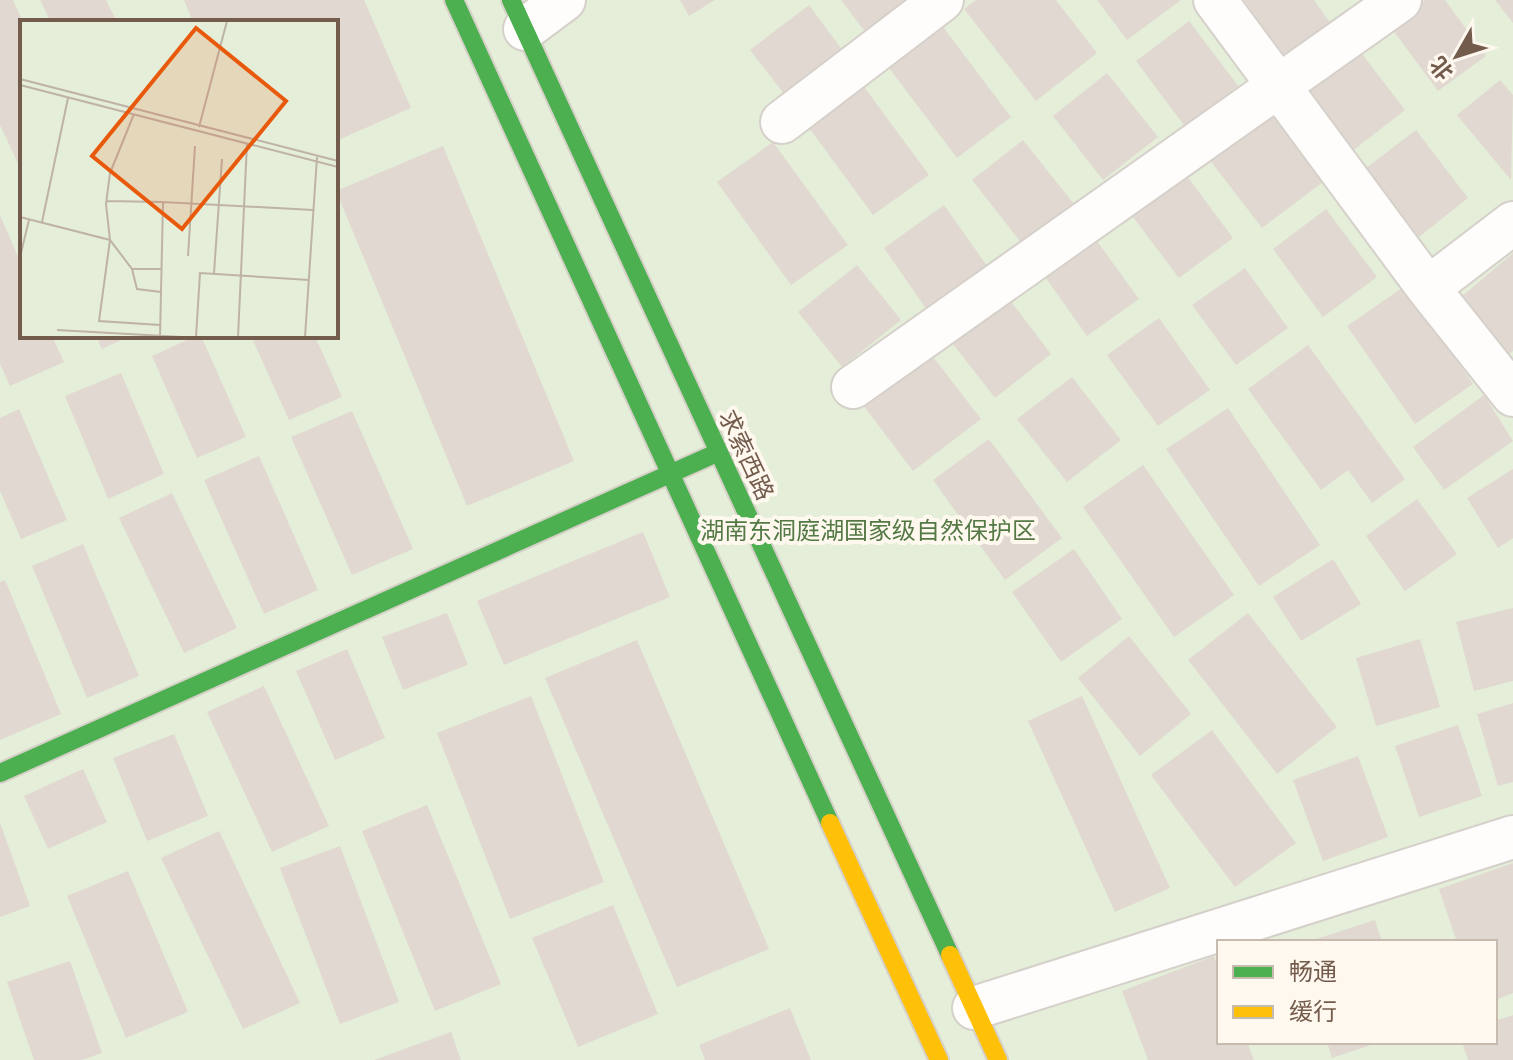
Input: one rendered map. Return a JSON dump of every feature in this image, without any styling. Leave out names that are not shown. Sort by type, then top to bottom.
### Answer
[{"type":"main road","points":[[454,0],[939,1060]]},
{"type":"main road","name":"求索西路","points":[[518,14],[998,1060]]},
{"type":"main road","points":[[0,773],[719,452]]},
{"type":"street","points":[[518,14],[564,0]]},
{"type":"street","points":[[782,122],[942,0]]},
{"type":"street","points":[[1215,0],[1428,288],[1513,395]]},
{"type":"street","points":[[853,387],[1400,0]]},
{"type":"street","points":[[1428,288],[1513,223]]},
{"type":"street","points":[[974,1008],[1513,837]]},
{"type":"green space","name":"湖南东洞庭湖国家级自然保护区","points":[[0,0],[1513,0],[1513,1060],[0,1060]]},
{"type":"building","points":[[0,0],[13,0],[22,20],[20,168],[0,125]]},
{"type":"building","points":[[40,0],[106,0],[116,20],[50,20]]},
{"type":"building","points":[[184,0],[364,0],[411,108],[338,140],[338,20],[192,20]]},
{"type":"building","points":[[680,0],[715,0],[689,16]]},
{"type":"building","points":[[841,0],[909,0],[866,33]]},
{"type":"building","points":[[976,0],[1056,0],[1097,53],[1036,101],[964,9]]},
{"type":"building","points":[[1097,0],[1181,0],[1127,40]]},
{"type":"building","points":[[1244,0],[1314,0],[1331,24],[1284,56]]},
{"type":"building","points":[[1425,0],[1445,0],[1486,56],[1438,91],[1390,26]]},
{"type":"building","points":[[1495,0],[1513,0],[1513,23]]},
{"type":"building","points":[[809,5],[846,55],[788,99],[750,50]]},
{"type":"building","points":[[937,19],[1011,117],[957,158],[883,60]]},
{"type":"building","points":[[1189,21],[1242,91],[1189,132],[1136,61]]},
{"type":"building","points":[[1356,46],[1405,110],[1351,152],[1302,88]]},
{"type":"building","points":[[1107,73],[1158,137],[1103,180],[1053,116]]},
{"type":"building","points":[[1500,80],[1513,95],[1511,180],[1457,115]]},
{"type":"building","points":[[862,84],[929,175],[873,215],[807,125]]},
{"type":"building","points":[[1275,110],[1327,179],[1262,228],[1209,159]]},
{"type":"building","points":[[1416,130],[1468,198],[1419,237],[1366,168]]},
{"type":"building","points":[[1023,140],[1074,204],[1023,245],[972,180]]},
{"type":"building","points":[[773,142],[848,245],[791,285],[717,182]]},
{"type":"building","points":[[443,146],[574,461],[467,506],[338,190]]},
{"type":"building","points":[[1184,172],[1233,238],[1179,278],[1130,213]]},
{"type":"building","points":[[944,205],[997,280],[936,323],[884,248]]},
{"type":"building","points":[[1326,209],[1377,277],[1323,317],[1273,249]]},
{"type":"building","points":[[0,215],[20,261],[20,338],[53,338],[64,362],[10,386],[0,364]]},
{"type":"building","points":[[1094,237],[1139,299],[1087,336],[1043,274]]},
{"type":"building","points":[[1513,253],[1513,351],[1508,355],[1460,298]]},
{"type":"building","points":[[857,265],[901,320],[842,367],[798,312]]},
{"type":"building","points":[[1245,268],[1288,328],[1236,365],[1192,305]]},
{"type":"building","points":[[1405,286],[1473,384],[1415,424],[1347,326]]},
{"type":"building","points":[[1006,295],[1051,354],[995,398],[949,339]]},
{"type":"building","points":[[1159,318],[1210,390],[1158,426],[1107,355]]},
{"type":"building","points":[[97,338],[126,338],[102,349]]},
{"type":"building","points":[[192,338],[202,338],[246,437],[197,458],[152,356]]},
{"type":"building","points":[[252,338],[316,338],[342,397],[289,420]]},
{"type":"building","points":[[1308,345],[1405,479],[1372,503],[1348,470],[1321,490],[1248,389]]},
{"type":"building","points":[[931,354],[981,419],[913,471],[863,405]]},
{"type":"building","points":[[121,373],[164,474],[108,499],[65,396]]},
{"type":"building","points":[[1072,377],[1121,440],[1067,482],[1017,419]]},
{"type":"building","points":[[1484,395],[1513,441],[1444,490],[1413,447]]},
{"type":"building","points":[[1228,408],[1320,545],[1259,586],[1166,449]]},
{"type":"building","points":[[19,409],[67,520],[21,539],[0,491],[0,418]]},
{"type":"building","points":[[352,411],[413,549],[352,575],[291,437]]},
{"type":"building","points":[[989,439],[1062,538],[1005,580],[933,480]]},
{"type":"building","points":[[259,456],[318,590],[264,614],[204,480]]},
{"type":"building","points":[[1143,465],[1234,595],[1174,637],[1083,507]]},
{"type":"building","points":[[1513,469],[1513,538],[1498,548],[1467,498]]},
{"type":"building","points":[[172,493],[237,628],[184,653],[119,518]]},
{"type":"building","points":[[1417,499],[1457,554],[1405,591],[1366,536]]},
{"type":"building","points":[[643,532],[670,597],[504,665],[477,601]]},
{"type":"building","points":[[83,544],[139,676],[87,698],[32,566]]},
{"type":"building","points":[[1074,549],[1122,619],[1061,662],[1012,592]]},
{"type":"building","points":[[1333,559],[1361,604],[1301,641],[1273,597]]},
{"type":"building","points":[[5,580],[61,714],[0,740],[0,582]]},
{"type":"building","points":[[1513,608],[1513,681],[1474,691],[1456,622]]},
{"type":"building","points":[[447,613],[468,665],[403,690],[382,637]]},
{"type":"building","points":[[1248,613],[1337,727],[1277,774],[1188,660]]},
{"type":"building","points":[[1129,636],[1191,714],[1140,756],[1078,678]]},
{"type":"building","points":[[1420,639],[1440,707],[1376,726],[1356,658]]},
{"type":"building","points":[[637,640],[769,949],[677,987],[545,678]]},
{"type":"building","points":[[347,649],[385,738],[335,760],[296,671]]},
{"type":"building","points":[[264,686],[329,826],[272,852],[207,712]]},
{"type":"building","points":[[531,696],[604,882],[510,919],[437,733]]},
{"type":"building","points":[[1082,696],[1170,888],[1115,912],[1028,721]]},
{"type":"building","points":[[1513,703],[1513,782],[1498,786],[1477,714]]},
{"type":"building","points":[[1458,725],[1482,796],[1419,817],[1395,746]]},
{"type":"building","points":[[1212,730],[1296,843],[1235,887],[1151,775]]},
{"type":"building","points":[[174,734],[208,816],[147,841],[113,758]]},
{"type":"building","points":[[1358,756],[1388,837],[1323,861],[1293,780]]},
{"type":"building","points":[[83,769],[107,822],[48,849],[24,796]]},
{"type":"building","points":[[427,805],[501,984],[435,1011],[362,831]]},
{"type":"building","points":[[0,823],[30,906],[0,917]]},
{"type":"building","points":[[219,831],[300,1003],[243,1029],[161,858]]},
{"type":"building","points":[[340,846],[399,1002],[340,1024],[280,868]]},
{"type":"building","points":[[1513,863],[1513,993],[1497,999],[1497,940],[1456,940],[1439,889]]},
{"type":"building","points":[[128,871],[188,1012],[126,1038],[67,896]]},
{"type":"building","points":[[613,905],[658,1014],[578,1047],[532,938]]},
{"type":"building","points":[[1375,920],[1381,940],[1313,940]]},
{"type":"building","points":[[1214,956],[1217,964],[1217,1044],[1248,1044],[1254,1060],[1148,1060],[1122,991]]},
{"type":"building","points":[[70,961],[102,1053],[82,1060],[34,1060],[7,982]]},
{"type":"building","points":[[790,1008],[811,1060],[705,1060],[699,1045]]},
{"type":"building","points":[[1513,1015],[1513,1060],[1468,1060],[1463,1044],[1497,1044],[1497,1020]]},
{"type":"building","points":[[451,1032],[461,1060],[374,1060]]},
{"type":"building","points":[[1328,1044],[1374,1044],[1332,1058]]},
{"type":"traffic: fast","points":[[454,0],[830,823]]},
{"type":"traffic: fast","points":[[511,0],[950,955]]},
{"type":"traffic: fast","points":[[0,773],[719,452]]},
{"type":"traffic: slow","points":[[830,823],[939,1060]]},
{"type":"traffic: slow","points":[[950,955],[998,1060]]}]
